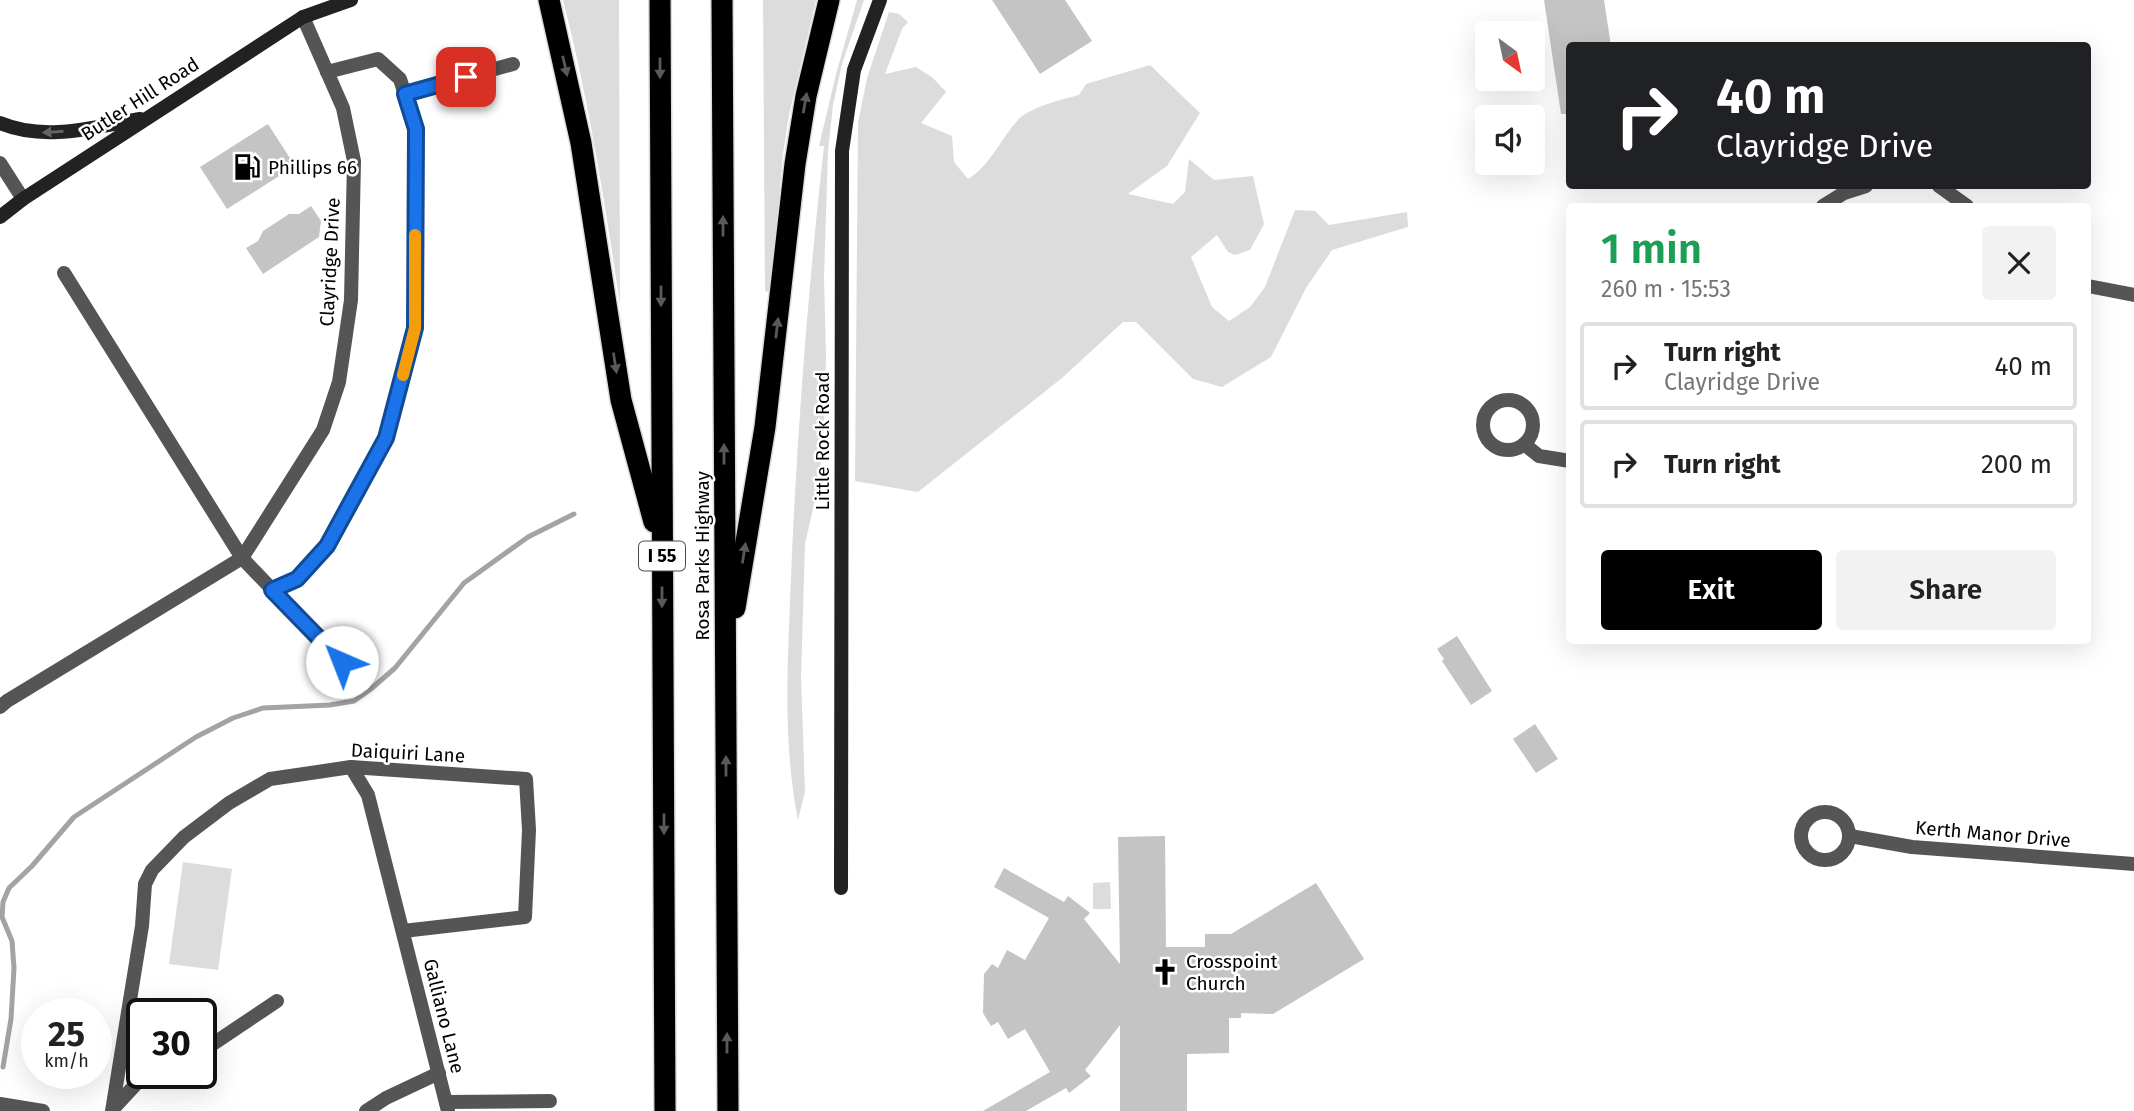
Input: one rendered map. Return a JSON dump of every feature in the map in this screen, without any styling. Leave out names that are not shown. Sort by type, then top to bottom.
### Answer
[{"type":"highway","points":[[549,0],[580,143],[621,400],[662,549]]},
{"type":"highway","name":"Rosa Parks Highway","points":[[660,0],[665,1111]]},
{"type":"highway","name":"Rosa Parks Highway","points":[[722,0],[728,1111]]},
{"type":"highway","points":[[726,669],[765,427],[795,164],[806,96],[829,0]]},
{"type":"street","name":"Butler Hill Road","points":[[303,18],[319,0]]},
{"type":"street","name":"Butler Hill Road","points":[[0,217],[145,118],[303,18],[351,0]]},
{"type":"street","name":"Little Rock Road","points":[[841,888],[842,151],[854,70],[880,0]]},
{"type":"street","name":"Clayridge Drive","points":[[0,707],[242,558],[323,430],[339,382],[353,276],[354,161],[342,108],[303,18]]},
{"type":"street","points":[[272,590],[297,579],[327,546],[386,438],[415,328],[416,129],[400,79],[379,60],[327,72]]},
{"type":"street","points":[[405,94],[513,64]]},
{"type":"street","points":[[0,123],[29,132],[47,133],[145,118]]},
{"type":"street","points":[[0,163],[23,199]]},
{"type":"street","points":[[1829,203],[1857,189]]},
{"type":"street","points":[[1943,189],[1963,203]]},
{"type":"street","points":[[64,273],[242,558],[342,662]]},
{"type":"street","points":[[2091,287],[2134,295]]},
{"type":"street","points":[[1524,443],[1539,456],[1566,460]]},
{"type":"street","name":"Daiquiri Lane","points":[[113,1110],[142,926],[145,884],[152,870],[184,837],[229,803],[270,779],[351,768],[526,779],[529,830],[525,917],[403,931]]},
{"type":"street","name":"Galliano Lane","points":[[351,768],[368,795],[447,1106]]},
{"type":"street","name":"Kerth Manor Drive","points":[[1850,836],[1912,847],[2134,864]]},
{"type":"street","points":[[217,1041],[277,1001]]},
{"type":"street","points":[[366,1111],[386,1098],[439,1073]]},
{"type":"street","points":[[113,1110],[132,1089]]},
{"type":"street","points":[[447,1106],[550,1101]]},
{"type":"street","points":[[0,1104],[43,1111]]},
{"type":"shaded area","points":[[563,0],[619,0],[620,305],[589,114]]},
{"type":"shaded area","points":[[763,0],[816,0],[789,115],[783,153],[771,293],[765,291]]},
{"type":"shaded area","points":[[857,0],[864,0],[842,64],[833,105],[828,151],[824,278],[824,427],[818,487],[805,544],[801,678],[805,792],[798,820],[790,760],[787,698],[800,414],[824,146],[819,146]]},
{"type":"shaded area","points":[[889,12],[899,14],[908,22],[902,29],[885,74],[916,67],[933,78],[946,92],[921,123],[952,136],[954,162],[968,179],[983,167],[1023,115],[1047,104],[1079,95],[1086,84],[1150,65],[1200,113],[1167,166],[1128,194],[1173,204],[1185,192],[1189,159],[1214,180],[1253,176],[1264,224],[1250,250],[1235,255],[1228,252],[1217,235],[1191,257],[1212,307],[1229,321],[1250,307],[1265,287],[1295,210],[1315,211],[1329,225],[1407,212],[1408,227],[1332,250],[1306,288],[1271,357],[1222,387],[1193,379],[1136,322],[1123,322],[1062,378],[918,492],[855,481],[858,123],[867,78]]},
{"type":"shaded area","points":[[183,862],[232,869],[218,970],[169,964]]},
{"type":"shaded area","points":[[1110,882],[1111,909],[1093,909],[1093,883]]},
{"type":"building","points":[[992,0],[1065,0],[1092,41],[1040,74]]},
{"type":"building","points":[[1544,0],[1604,0],[1610,42],[1566,42],[1566,114],[1561,114]]},
{"type":"building","name":"Phillips 66","points":[[268,124],[295,166],[227,209],[200,167]]},
{"type":"building","points":[[311,206],[321,221],[319,237],[263,274],[246,248],[258,241],[263,231],[289,214],[299,214]]},
{"type":"building","points":[[1457,636],[1492,691],[1471,705],[1437,649]]},
{"type":"building","points":[[1535,724],[1558,759],[1536,773],[1513,739]]},
{"type":"building","name":"Crosspoint Church","points":[[1165,836],[1166,947],[1205,947],[1205,934],[1231,934],[1316,883],[1364,959],[1273,1014],[1241,1013],[1241,1018],[1229,1018],[1229,1053],[1187,1054],[1187,1111],[1120,1111],[1120,1025],[1085,1070],[1091,1076],[1069,1093],[1066,1088],[1026,1111],[983,1111],[1050,1072],[1025,1029],[1008,1039],[998,1022],[991,1026],[983,1013],[984,974],[992,964],[998,968],[1007,950],[1025,960],[1049,918],[994,887],[1004,868],[1064,902],[1068,896],[1090,913],[1084,919],[1120,964],[1118,837]]},
{"type":"waterway","points":[[3,1067],[11,1019],[14,968],[12,941],[2,917],[3,902],[9,888],[32,866],[74,817],[196,737],[233,718],[263,708],[330,705],[354,701],[395,668],[464,583],[528,537],[574,514]]},
{"type":"slow traffic","points":[[403,375],[415,328],[415,235]]},
{"type":"place","name":"Phillips 66","points":[[247,167]]},
{"type":"place","name":"Crosspoint Church","points":[[1165,972]]},
{"type":"route","points":[[342,662],[272,590],[297,579],[327,546],[386,438],[415,328],[416,129],[405,94],[466,77]]}]
